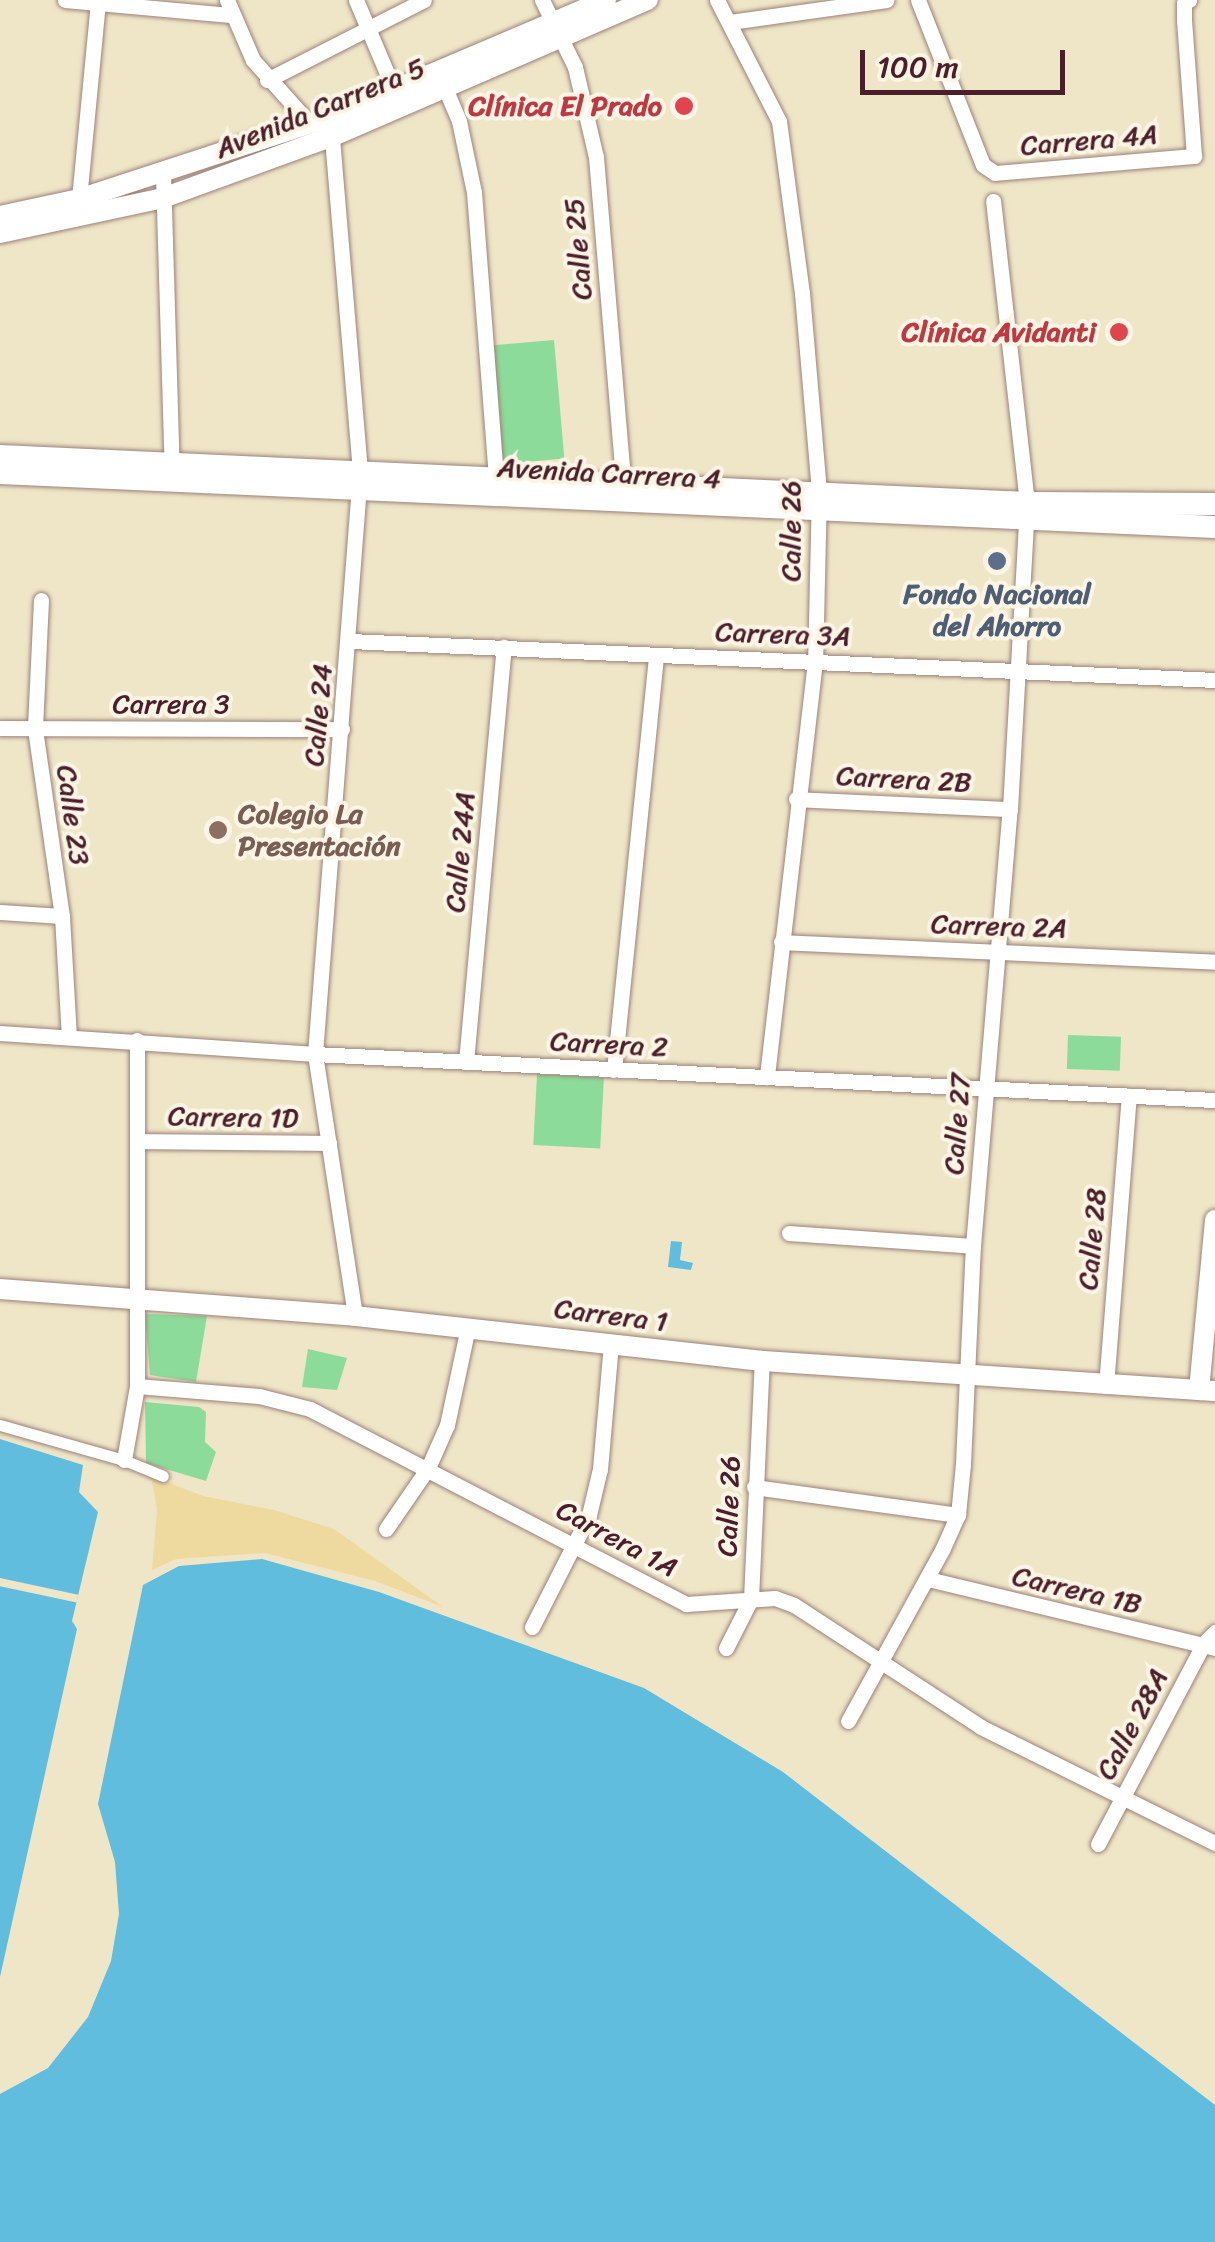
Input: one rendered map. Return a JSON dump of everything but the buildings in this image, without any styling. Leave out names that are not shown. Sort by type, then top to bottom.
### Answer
[{"type":"main road","name":"Avenida Carrera 4","points":[[0,456],[172,472],[818,501],[1215,527]]},
{"type":"main road","name":"Avenida Carrera 4","points":[[0,473],[172,472]]},
{"type":"main road","name":"Avenida Carrera 4","points":[[360,482],[496,480],[625,494]]},
{"type":"main road","name":"Avenida Carrera 4","points":[[1027,513],[1215,504]]},
{"type":"street","points":[[65,0],[228,8],[267,80],[324,126]]},
{"type":"street","points":[[356,0],[394,90]]},
{"type":"street","points":[[267,80],[424,0]]},
{"type":"street","name":"Calle 25","points":[[542,0],[559,30],[585,99],[596,158],[625,494]]},
{"type":"street","name":"Avenida Carrera 5","points":[[0,216],[80,199],[445,88],[559,30],[606,0]]},
{"type":"street","name":"Avenida Carrera 5","points":[[0,233],[164,198],[394,90],[648,0]]},
{"type":"street","name":"Calle 26","points":[[718,0],[779,121],[802,293],[818,501],[815,660],[796,799],[767,1078]]},
{"type":"street","points":[[730,22],[818,5],[886,0]]},
{"type":"street","name":"Carrera 4A","points":[[918,0],[988,170],[996,173],[1194,156],[1182,1]]},
{"type":"street","points":[[80,199],[98,2]]},
{"type":"street","points":[[445,88],[459,121],[474,192],[496,480]]},
{"type":"street","name":"Calle 24","points":[[324,126],[360,482],[315,1054],[355,1316]]},
{"type":"street","points":[[163,174],[172,472]]},
{"type":"street","name":"Calle 27","points":[[848,1721],[878,1662],[928,1580],[958,1515],[973,1246],[995,950],[1010,809],[1027,513],[994,201]]},
{"type":"street","name":"Calle 23","points":[[41,600],[35,728],[62,916],[69,1037]]},
{"type":"street","name":"Carrera 3A","points":[[350,641],[1016,668],[1215,680]]},
{"type":"street","name":"Calle 24A","points":[[466,1062],[504,647]]},
{"type":"street","points":[[614,1070],[656,655]]},
{"type":"street","name":"Carrera 3","points":[[0,728],[342,728]]},
{"type":"street","name":"Carrera 2B","points":[[796,799],[1010,809]]},
{"type":"street","points":[[0,912],[62,916]]},
{"type":"street","name":"Carrera 2A","points":[[781,942],[1215,962]]},
{"type":"street","name":"Carrera 2","points":[[0,1033],[315,1054],[1215,1100]]},
{"type":"street","points":[[124,1460],[137,1386],[137,1040]]},
{"type":"street","name":"Calle 28","points":[[1106,1386],[1129,1096]]},
{"type":"street","name":"Carrera 1D","points":[[137,1140],[329,1143]]},
{"type":"street","points":[[1207,1391],[1214,1232]]},
{"type":"street","points":[[789,1234],[973,1246]]},
{"type":"street","name":"Carrera 1","points":[[0,1288],[468,1326],[762,1361],[966,1378],[1207,1391]]},
{"type":"street","points":[[386,1529],[428,1468],[455,1400],[468,1326]]},
{"type":"street","points":[[532,1627],[578,1545],[600,1469],[611,1342]]},
{"type":"street","name":"Calle 26","points":[[726,1648],[751,1599],[762,1361]]},
{"type":"street","name":"Carrera 1A","points":[[137,1386],[283,1400],[428,1468],[686,1604],[775,1598],[794,1605],[981,1726],[1215,1843]]},
{"type":"street","points":[[0,1425],[124,1460],[163,1476]]},
{"type":"street","points":[[754,1487],[958,1515]]},
{"type":"street","name":"Carrera 1B","points":[[928,1580],[1211,1641]]},
{"type":"street","name":"Calle 28A","points":[[1098,1844],[1211,1641]]},
{"type":"green space","points":[[554,340],[564,459],[502,464],[491,345]]},
{"type":"green space","points":[[1068,1035],[1121,1037],[1120,1071],[1067,1069]]},
{"type":"green space","points":[[537,1074],[604,1078],[600,1148],[533,1145]]},
{"type":"green space","points":[[145,1314],[207,1316],[196,1382],[150,1375]]},
{"type":"green space","points":[[308,1349],[347,1358],[337,1390],[302,1387]]},
{"type":"green space","points":[[145,1402],[199,1407],[206,1412],[205,1442],[216,1452],[206,1481],[146,1463]]},
{"type":"sand","points":[[151,1476],[203,1496],[274,1510],[334,1529],[443,1607],[375,1581],[265,1553],[176,1559],[152,1570],[157,1509]]},
{"type":"water","points":[[671,1241],[682,1242],[680,1260],[693,1263],[691,1270],[668,1267]]},
{"type":"water","points":[[0,1439],[83,1465],[79,1492],[98,1512],[72,1621],[77,1629],[0,1977]]},
{"type":"water","points":[[262,1559],[379,1592],[644,1688],[783,1772],[1215,2105],[1215,2242],[0,2242],[0,2094],[48,2068],[88,2017],[111,1961],[119,1914],[115,1862],[98,1804],[143,1585],[179,1566]]},
{"type":"pier","points":[[0,1578],[78,1595],[77,1602],[0,1586]]},
{"type":"place","name":"Clínica El Prado","points":[[684,106]]},
{"type":"place","name":"Clínica Avidanti","points":[[1119,332]]},
{"type":"place","name":"Fondo Nacional del Ahorro","points":[[997,561]]},
{"type":"place","name":"Colegio La Presentación","points":[[218,830]]}]
